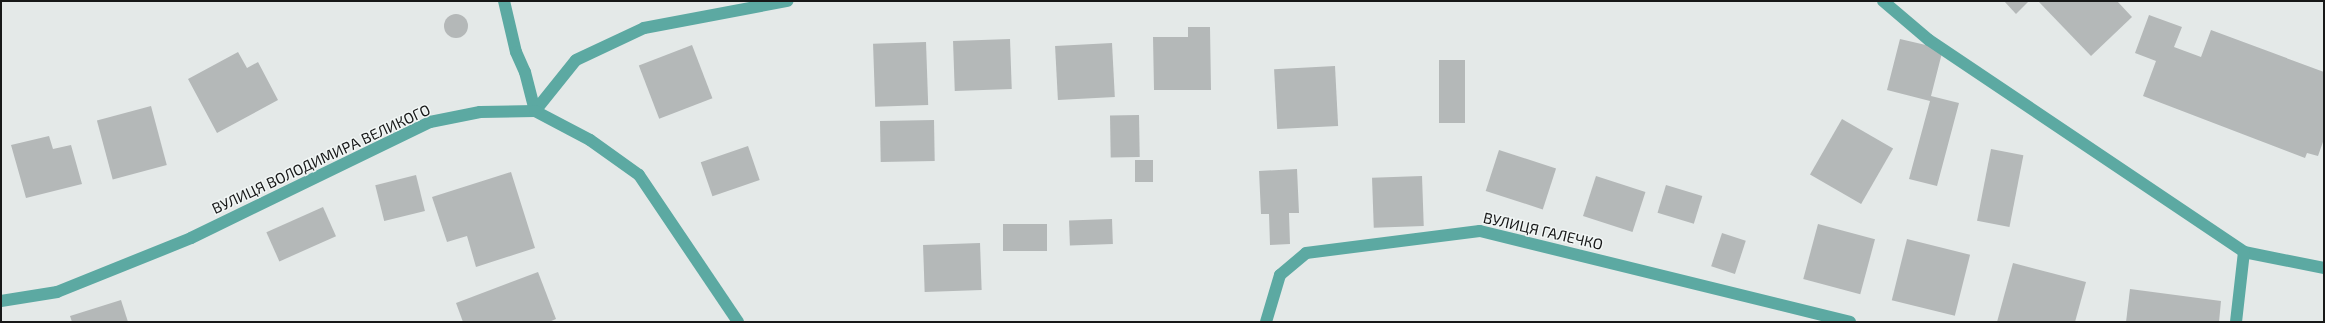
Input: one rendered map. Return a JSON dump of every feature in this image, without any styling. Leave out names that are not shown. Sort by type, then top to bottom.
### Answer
[{"type":"street","points":[[504,1],[516,52],[525,72],[536,111]]},
{"type":"street","points":[[536,111],[576,60],[644,28],[787,1]]},
{"type":"street","points":[[1883,1],[1929,40],[2244,252],[2324,268]]},
{"type":"street","name":"ВУЛИЦЯ ВОЛОДИМИРА ВЕЛИКОГО","points":[[1,301],[57,292],[191,238],[430,122],[480,112],[536,111],[590,140],[639,175],[738,322]]},
{"type":"street","name":"ВУЛИЦЯ ГАЛЕЧКО","points":[[1266,322],[1280,275],[1306,254],[1480,231],[1850,322]]},
{"type":"street","points":[[2236,322],[2244,252]]},
{"type":"building","points":[[2004,1],[2029,1],[2016,14]]},
{"type":"building","points":[[2038,1],[2117,1],[2132,17],[2091,56]]},
{"type":"building","points":[[456,14],[464,18],[468,26],[464,34],[456,38],[448,34],[444,26],[448,18]]},
{"type":"building","points":[[2149,15],[2182,27],[2174,47],[2201,57],[2211,30],[2324,72],[2324,139],[2318,156],[2307,153],[2305,158],[2143,96],[2156,61],[2135,53]]},
{"type":"building","points":[[1188,27],[1210,27],[1211,90],[1154,90],[1153,37],[1188,37]]},
{"type":"building","points":[[1010,39],[1012,89],[955,91],[953,41]]},
{"type":"building","points":[[1900,39],[1943,49],[1931,96],[1959,103],[1937,186],[1909,179],[1930,101],[1887,90]]},
{"type":"building","points":[[926,42],[928,105],[875,107],[873,44]]},
{"type":"building","points":[[1112,43],[1115,97],[1058,100],[1055,46]]},
{"type":"building","points":[[692,45],[712,98],[659,119],[639,65]]},
{"type":"building","points":[[238,52],[247,68],[258,62],[278,100],[217,133],[188,79]]},
{"type":"building","points":[[1439,60],[1465,60],[1465,123],[1439,123]]},
{"type":"building","points":[[1335,66],[1338,126],[1277,129],[1274,69]]},
{"type":"building","points":[[151,106],[167,165],[113,179],[97,120]]},
{"type":"building","points":[[1139,115],[1140,157],[1111,157],[1110,116]]},
{"type":"building","points":[[1842,119],[1893,148],[1861,204],[1810,174]]},
{"type":"building","points":[[934,120],[935,161],[881,162],[880,121]]},
{"type":"building","points":[[49,136],[53,149],[71,145],[82,184],[26,198],[11,145]]},
{"type":"building","points":[[748,146],[760,180],[712,196],[701,162]]},
{"type":"building","points":[[1991,149],[2023,155],[2009,227],[1977,221]]},
{"type":"building","points":[[1499,150],[1556,169],[1543,209],[1486,191]]},
{"type":"building","points":[[1135,160],[1153,160],[1153,182],[1135,182]]},
{"type":"building","points":[[1297,169],[1299,213],[1289,213],[1290,244],[1270,245],[1269,214],[1261,214],[1259,171]]},
{"type":"building","points":[[511,172],[535,248],[476,267],[467,236],[447,242],[432,197]]},
{"type":"building","points":[[416,175],[425,211],[384,221],[375,185]]},
{"type":"building","points":[[1422,176],[1424,226],[1374,228],[1372,178]]},
{"type":"building","points":[[1596,176],[1645,192],[1632,232],[1583,216]]},
{"type":"building","points":[[1666,185],[1702,196],[1694,224],[1658,213]]},
{"type":"building","points":[[323,207],[336,236],[279,261],[266,232]]},
{"type":"building","points":[[1112,219],[1113,244],[1070,245],[1069,221]]},
{"type":"building","points":[[1003,224],[1047,224],[1047,251],[1003,251]]},
{"type":"building","points":[[1818,224],[1875,239],[1860,294],[1803,279]]},
{"type":"building","points":[[1722,233],[1746,241],[1735,274],[1711,266]]},
{"type":"building","points":[[1907,239],[1970,255],[1955,316],[1892,300]]},
{"type":"building","points":[[980,243],[982,290],[925,292],[923,245]]},
{"type":"building","points":[[2013,263],[2086,282],[2075,322],[1997,322]]},
{"type":"building","points":[[538,272],[556,319],[549,322],[463,322],[456,303]]},
{"type":"building","points":[[2130,289],[2221,301],[2219,322],[2126,322]]},
{"type":"building","points":[[121,300],[128,322],[72,322],[70,316]]}]
